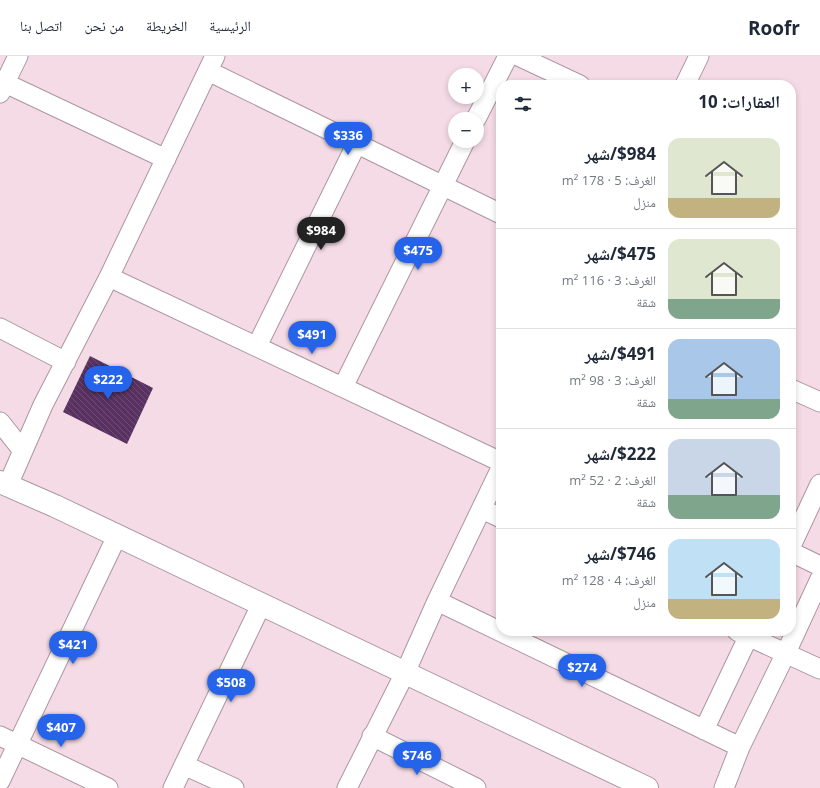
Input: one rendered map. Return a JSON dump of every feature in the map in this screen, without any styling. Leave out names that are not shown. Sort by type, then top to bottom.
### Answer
[{"type":"street","points":[[18,56],[3,88],[166,159]]},
{"type":"street","points":[[480,112],[508,56]]},
{"type":"street","points":[[518,56],[569,80]]},
{"type":"street","points":[[688,80],[698,56]]},
{"type":"street","points":[[496,212],[357,143],[212,63],[109,277],[43,405],[23,451],[4,483],[647,788]]},
{"type":"street","points":[[257,346],[357,143]]},
{"type":"street","points":[[343,387],[462,148]]},
{"type":"street","points":[[109,277],[496,460]]},
{"type":"street","points":[[0,328],[66,362]]},
{"type":"street","points":[[796,391],[820,402]]},
{"type":"street","points":[[0,422],[23,451]]},
{"type":"street","points":[[347,788],[405,673],[437,601],[496,479]]},
{"type":"street","points":[[796,535],[820,484]]},
{"type":"street","points":[[482,509],[496,516]]},
{"type":"street","points":[[0,781],[117,536]]},
{"type":"street","points":[[796,554],[820,566]]},
{"type":"street","points":[[796,632],[820,579]]},
{"type":"street","points":[[437,601],[496,630]]},
{"type":"street","points":[[172,788],[261,605]]},
{"type":"street","points":[[509,636],[740,747]]},
{"type":"street","points":[[704,730],[745,636]]},
{"type":"street","points":[[752,636],[786,654],[820,669]]},
{"type":"street","points":[[724,788],[740,747],[794,636]]},
{"type":"street","points":[[0,736],[108,788]]},
{"type":"street","points":[[372,736],[468,786]]},
{"type":"street","points":[[184,765],[234,788]]},
{"type":"building","points":[[90,356],[153,388],[127,444],[63,412]]}]
